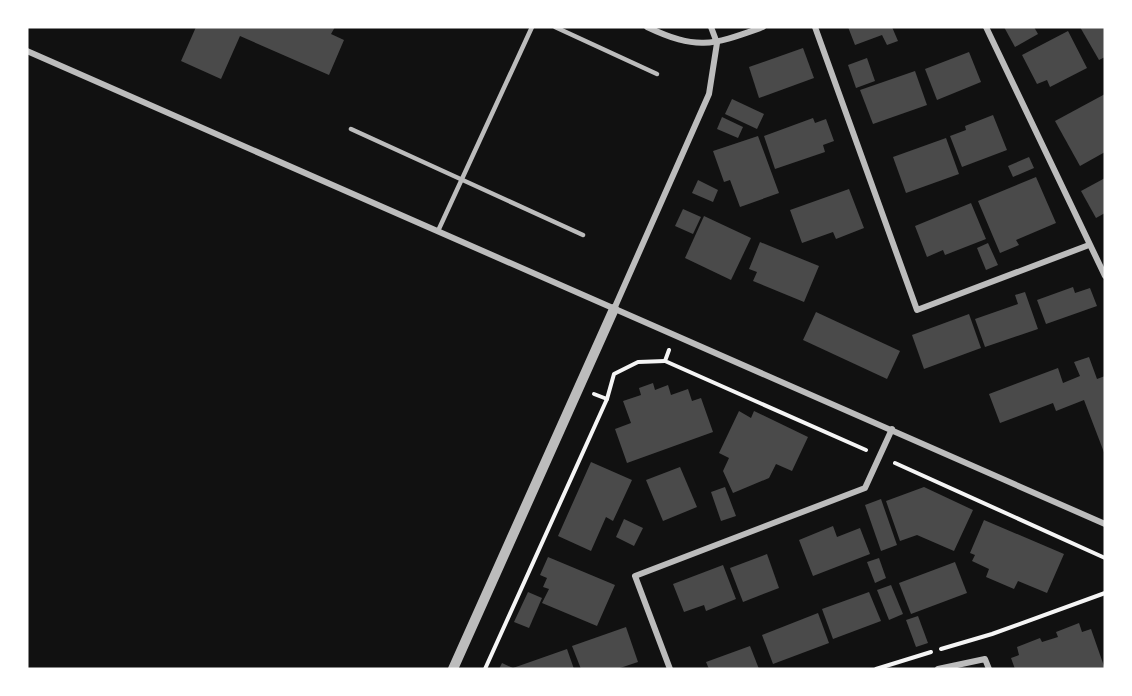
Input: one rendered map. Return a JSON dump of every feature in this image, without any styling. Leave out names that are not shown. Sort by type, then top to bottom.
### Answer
[{"type":"street","points":[[647,27],[679,42],[717,43],[764,27]]},
{"type":"street","points":[[453,669],[709,94],[717,43],[711,27]]},
{"type":"street","points":[[815,27],[917,310],[1089,245]]},
{"type":"street","points":[[986,27],[1105,276]]},
{"type":"street","points":[[27,51],[1105,524]]},
{"type":"street","points":[[670,669],[635,576],[864,488],[892,429]]},
{"type":"street","points":[[938,669],[985,659],[988,669]]},
{"type":"lane","points":[[438,231],[532,27]]},
{"type":"lane","points":[[555,27],[657,74]]},
{"type":"lane","points":[[351,129],[583,235]]},
{"type":"path","points":[[485,669],[607,399],[614,374],[638,362],[665,361]]},
{"type":"path","points":[[578,388],[607,399]]},
{"type":"path","points":[[876,669],[992,634],[1105,593]]},
{"type":"building","points":[[196,27],[335,27],[331,34],[344,40],[329,75],[240,36],[221,79],[181,61]]},
{"type":"building","points":[[848,27],[892,27],[898,41],[887,45],[882,35],[855,45]]},
{"type":"building","points":[[1004,27],[1034,27],[1038,34],[1015,47]]},
{"type":"building","points":[[1080,27],[1105,27],[1105,57],[1099,60]]},
{"type":"building","points":[[1068,31],[1087,68],[1050,87],[1047,80],[1037,84],[1022,55]]},
{"type":"building","points":[[803,48],[814,78],[759,98],[749,67]]},
{"type":"building","points":[[969,52],[981,82],[937,100],[925,69]]},
{"type":"building","points":[[867,58],[875,81],[856,88],[848,65]]},
{"type":"building","points":[[915,71],[927,105],[873,124],[860,90]]},
{"type":"building","points":[[1105,94],[1105,152],[1080,166],[1055,121]]},
{"type":"building","points":[[732,99],[764,114],[757,129],[725,114]]},
{"type":"building","points":[[993,115],[1007,150],[962,167],[950,136],[966,130],[965,126]]},
{"type":"building","points":[[722,117],[743,127],[738,138],[717,129]]},
{"type":"building","points":[[813,118],[815,123],[826,119],[834,141],[823,145],[825,152],[775,169],[764,136]]},
{"type":"building","points":[[758,136],[779,193],[740,207],[730,180],[724,182],[713,151]]},
{"type":"building","points":[[946,138],[959,174],[906,193],[893,157]]},
{"type":"building","points":[[1029,157],[1034,168],[1013,177],[1008,166]]},
{"type":"building","points":[[1036,177],[1056,223],[1016,240],[1019,245],[1000,253],[978,201]]},
{"type":"building","points":[[1105,178],[1105,213],[1096,218],[1081,191]]},
{"type":"building","points":[[698,180],[718,190],[713,202],[692,193]]},
{"type":"building","points":[[849,189],[864,228],[836,239],[833,232],[802,243],[790,210]]},
{"type":"building","points":[[971,203],[986,239],[945,255],[943,250],[927,257],[915,226]]},
{"type":"building","points":[[683,209],[701,217],[693,234],[675,226]]},
{"type":"building","points":[[704,216],[751,238],[731,280],[685,258]]},
{"type":"building","points":[[760,242],[819,266],[804,302],[753,281],[757,272],[749,269]]},
{"type":"building","points":[[988,243],[998,265],[986,270],[977,248]]},
{"type":"building","points":[[1073,287],[1075,293],[1090,288],[1097,306],[1046,324],[1037,300]]},
{"type":"building","points":[[1025,292],[1038,329],[985,347],[975,319],[1018,304],[1015,295]]},
{"type":"building","points":[[816,312],[900,351],[887,379],[803,340]]},
{"type":"building","points":[[969,314],[981,348],[924,369],[912,335]]},
{"type":"building","points":[[1089,357],[1097,379],[1105,376],[1105,455],[1084,400],[1056,411],[1053,403],[1000,423],[989,394],[1058,368],[1063,383],[1080,376],[1074,362]]},
{"type":"building","points":[[653,383],[655,390],[668,385],[671,395],[688,389],[692,401],[701,398],[713,432],[627,463],[615,429],[631,423],[623,401],[641,395],[639,388]]},
{"type":"building","points":[[739,411],[751,418],[754,411],[808,437],[792,471],[776,464],[769,478],[733,493],[723,471],[729,458],[719,453]]},
{"type":"building","points":[[591,462],[632,480],[613,521],[606,517],[591,551],[558,536]]},
{"type":"building","points":[[680,467],[697,507],[663,521],[646,480]]},
{"type":"building","points":[[725,487],[736,516],[721,521],[711,492]]},
{"type":"building","points":[[924,487],[973,510],[954,551],[917,535],[900,541],[886,501]]},
{"type":"building","points":[[881,499],[897,545],[881,551],[865,505]]},
{"type":"building","points":[[624,519],[643,528],[634,546],[616,537]]},
{"type":"building","points":[[984,520],[1064,554],[1047,593],[1018,581],[1014,589],[986,577],[989,569],[972,561],[975,555],[970,553]]},
{"type":"building","points":[[833,526],[837,537],[860,528],[870,554],[813,576],[799,540]]},
{"type":"building","points":[[767,554],[779,588],[743,602],[730,568]]},
{"type":"building","points":[[548,557],[615,585],[597,626],[542,603],[549,589],[543,587],[547,578],[540,575]]},
{"type":"building","points":[[879,558],[886,578],[875,583],[867,562]]},
{"type":"building","points":[[955,562],[967,593],[911,614],[899,583]]},
{"type":"building","points":[[723,565],[736,599],[706,611],[704,605],[684,612],[673,584]]},
{"type":"building","points":[[891,585],[903,614],[889,620],[877,590]]},
{"type":"building","points":[[528,592],[542,598],[529,628],[514,622]]},
{"type":"building","points":[[869,592],[881,621],[833,639],[822,609]]},
{"type":"building","points":[[818,613],[829,643],[773,664],[762,635]]},
{"type":"building","points":[[918,616],[928,643],[916,647],[906,620]]},
{"type":"building","points":[[1079,623],[1082,632],[1091,629],[1105,669],[1015,669],[1011,658],[1019,655],[1017,647],[1040,638],[1042,642],[1058,637],[1056,632]]},
{"type":"building","points":[[626,627],[638,662],[617,669],[581,669],[572,646]]},
{"type":"building","points":[[750,646],[759,669],[709,669],[706,662]]},
{"type":"building","points":[[567,649],[574,669],[499,669],[502,663],[513,668]]}]
